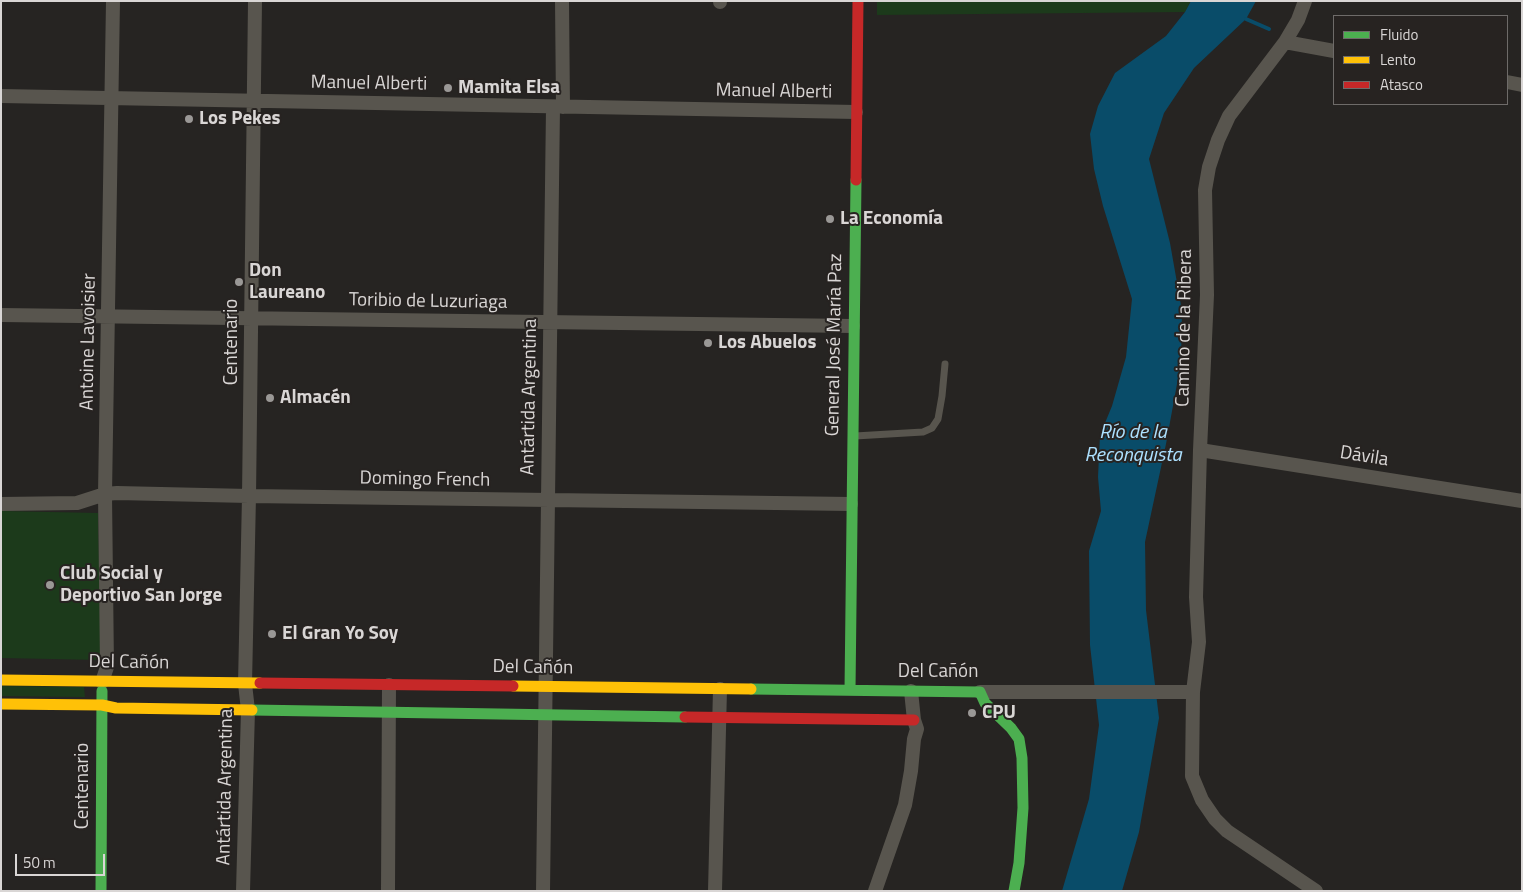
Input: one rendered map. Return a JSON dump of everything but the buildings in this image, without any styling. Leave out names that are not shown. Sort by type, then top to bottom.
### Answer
[{"type":"street","name":"Antoine Lavoisier","points":[[102,682],[107,667],[105,494],[113,1]]},
{"type":"street","name":"Centenario","points":[[245,684],[252,318],[255,1]]},
{"type":"street","name":"Antártida Argentina","points":[[543,891],[550,322],[562,1]]},
{"type":"street","name":"General José María Paz","points":[[850,690],[858,1]]},
{"type":"street","name":"Camino de la Ribera","points":[[1305,1],[1298,20],[1284,42],[1229,116],[1209,167],[1205,190],[1207,295],[1196,597],[1199,642],[1194,692],[1192,776],[1202,800],[1215,819],[1227,831],[1316,891]]},
{"type":"street","points":[[1284,42],[1333,51]]},
{"type":"street","points":[[1508,82],[1522,85]]},
{"type":"street","name":"Manuel Alberti","points":[[1,96],[856,112]]},
{"type":"street","name":"Toribio de Luzuriaga","points":[[1,314],[853,326]]},
{"type":"street","name":"Dávila","points":[[1200,450],[1522,501]]},
{"type":"street","name":"Domingo French","points":[[1,504],[77,503],[117,492],[249,496],[851,504]]},
{"type":"street","name":"Del Cañón","points":[[1,680],[980,692],[1194,692]]},
{"type":"street","name":"Centenario","points":[[101,891],[102,682]]},
{"type":"street","name":"Antártida Argentina","points":[[243,891],[248,710],[245,684]]},
{"type":"street","points":[[388,891],[389,686]]},
{"type":"street","points":[[715,891],[720,689]]},
{"type":"street","points":[[875,891],[905,805],[917,730],[911,691]]},
{"type":"street","points":[[980,692],[985,703],[1012,728],[1019,739],[1022,758],[1023,808],[1019,863],[1014,891]]},
{"type":"street","points":[[1,704],[389,713],[914,720]]},
{"type":"lane","points":[[852,436],[923,432],[932,428],[938,419],[945,364]]},
{"type":"green space","points":[[877,1],[1191,1],[1185,12],[877,15]]},
{"type":"green space","name":"Club Social y Deportivo San Jorge","points":[[1,511],[98,513],[101,660],[1,658]]},
{"type":"green space","points":[[1,686],[84,687],[85,697],[1,696]]},
{"type":"water","name":"Río de la Reconquista","points":[[1191,1],[1256,1],[1246,19],[1194,68],[1164,113],[1149,159],[1170,243],[1182,311],[1181,362],[1145,542],[1146,610],[1159,718],[1139,832],[1122,891],[1062,891],[1089,799],[1099,725],[1090,645],[1089,551],[1101,511],[1098,477],[1100,435],[1112,406],[1126,357],[1132,299],[1103,206],[1094,169],[1090,134],[1098,106],[1115,73],[1166,36],[1185,12]]},
{"type":"waterway","points":[[1246,19],[1269,29]]},
{"type":"traffic: fast","points":[[850,690],[856,180]]},
{"type":"traffic: fast","points":[[751,689],[980,692],[985,703],[1011,728],[1019,739],[1022,758],[1023,808],[1019,863],[1014,891]]},
{"type":"traffic: fast","points":[[101,891],[102,691]]},
{"type":"traffic: fast","points":[[252,710],[685,717]]},
{"type":"traffic: slow","points":[[1,680],[260,683]]},
{"type":"traffic: slow","points":[[513,686],[751,689]]},
{"type":"traffic: slow","points":[[1,704],[252,710]]},
{"type":"traffic: jam","points":[[856,180],[858,1]]},
{"type":"traffic: jam","points":[[260,683],[513,686]]},
{"type":"traffic: jam","points":[[685,717],[914,720]]},
{"type":"place","name":"Mamita Elsa","points":[[448,88]]},
{"type":"place","name":"Los Pekes","points":[[189,119]]},
{"type":"place","name":"La Economía","points":[[830,219]]},
{"type":"place","name":"Don Laureano","points":[[239,282]]},
{"type":"place","name":"Los Abuelos","points":[[708,343]]},
{"type":"place","name":"Almacén","points":[[270,398]]},
{"type":"place","name":"Club Social y Deportivo San Jorge","points":[[50,585]]},
{"type":"place","name":"El Gran Yo Soy","points":[[272,634]]},
{"type":"place","name":"CPU","points":[[972,713]]}]
